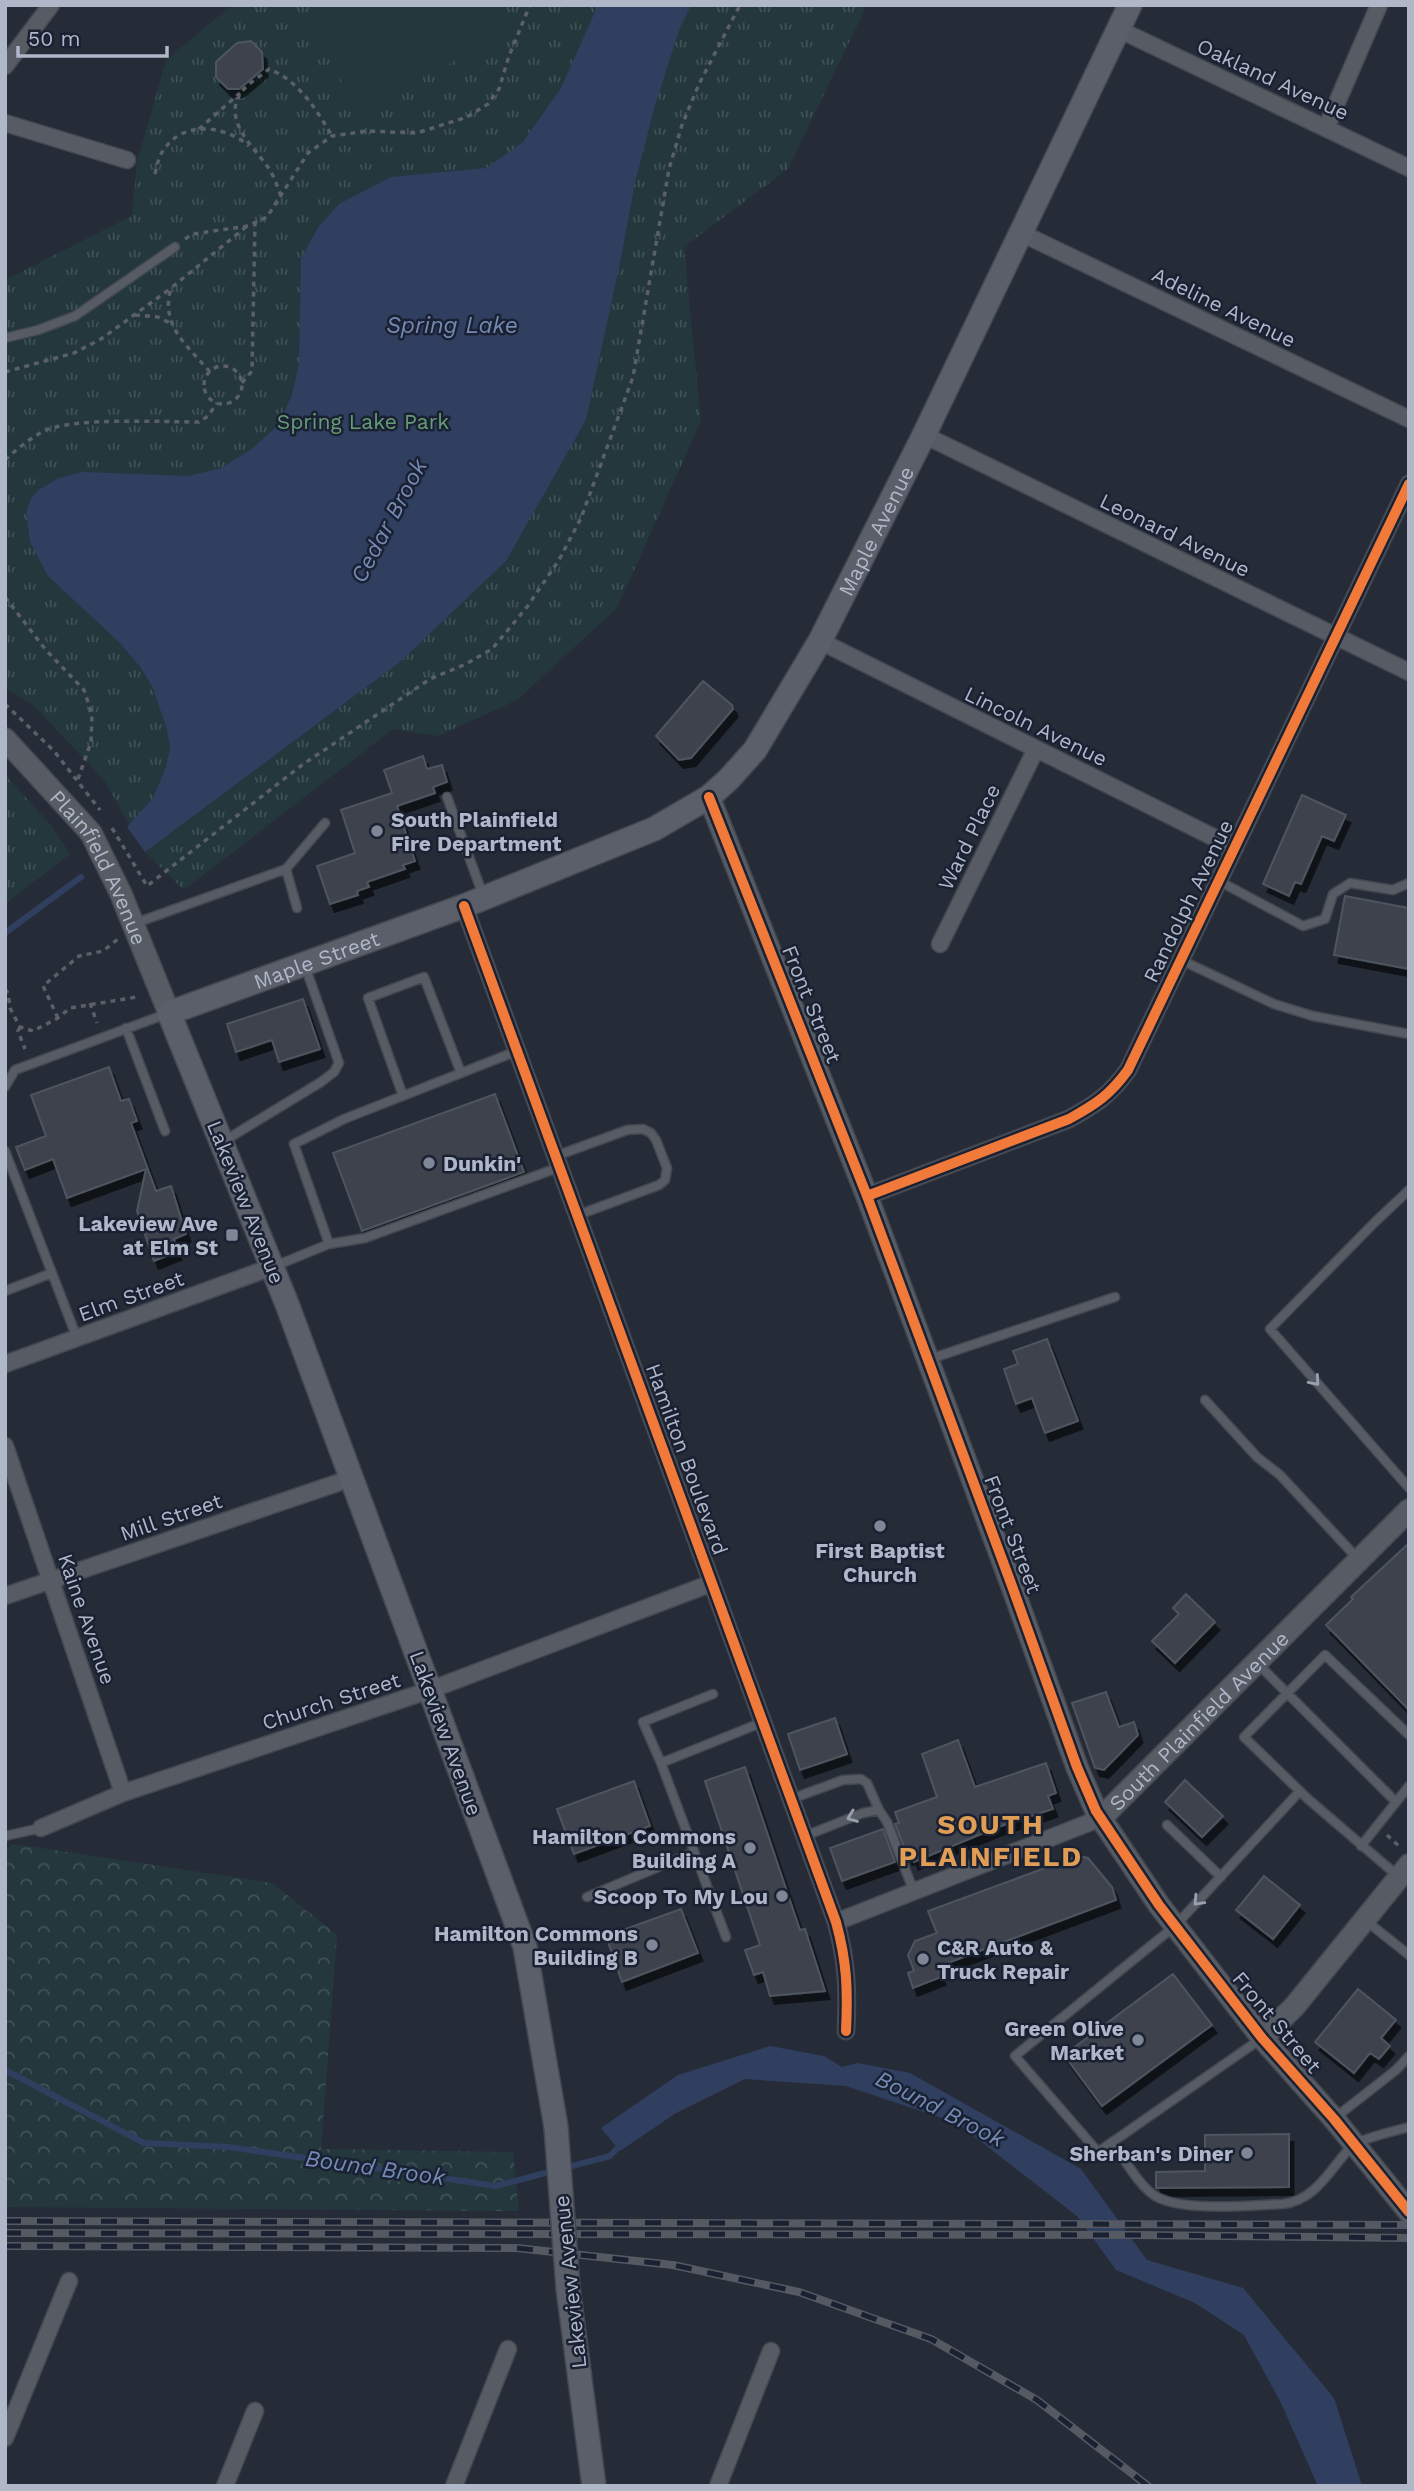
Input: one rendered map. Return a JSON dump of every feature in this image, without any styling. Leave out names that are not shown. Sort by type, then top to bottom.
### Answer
[{"type":"main road","name":"Maple Avenue","points":[[474,902],[654,829],[709,797],[755,750],[820,641],[924,435],[1130,5]]},
{"type":"main road","name":"Maple Street","points":[[169,1013],[474,902]]},
{"type":"main road","name":"Lakeview Avenue","points":[[169,1013],[272,1267],[525,1947],[556,2127],[568,2288],[594,2486]]},
{"type":"street","points":[[5,66],[51,5]]},
{"type":"street","points":[[1326,128],[1379,5]]},
{"type":"street","name":"Oakland Avenue","points":[[1118,29],[1409,167]]},
{"type":"street","points":[[5,123],[127,160]]},
{"type":"street","name":"Adeline Avenue","points":[[1021,233],[1409,419]]},
{"type":"street","name":"Leonard Avenue","points":[[924,435],[1409,672]]},
{"type":"street","name":"Randolph Avenue","points":[[867,1196],[1069,1119],[1112,1092],[1128,1070],[1409,484]]},
{"type":"street","name":"Lincoln Avenue","points":[[820,641],[1235,848]]},
{"type":"street","name":"Plainfield Avenue","points":[[5,739],[90,833],[121,894],[126,932],[169,1013]]},
{"type":"street","name":"Ward Place","points":[[940,944],[1036,749]]},
{"type":"street","name":"Front Street","points":[[709,797],[867,1196],[1077,1768],[1101,1818],[1175,1926],[1262,2038],[1396,2190],[1409,2211]]},
{"type":"street","name":"Hamilton Boulevard","points":[[474,902],[517,1051],[836,1922],[845,1955],[848,1990],[846,2031]]},
{"type":"street","name":"Elm Street","points":[[5,1364],[272,1267]]},
{"type":"street","name":"Kaine Avenue","points":[[8,1453],[123,1793]]},
{"type":"street","name":"Mill Street","points":[[5,1596],[352,1478]]},
{"type":"street","name":"South Plainfield Avenue","points":[[836,1922],[1101,1818],[1409,1510]]},
{"type":"street","name":"Church Street","points":[[41,1828],[123,1793],[430,1690],[712,1583]]},
{"type":"street","points":[[1262,2038],[1294,2007],[1365,1919],[1403,1863]]},
{"type":"street","points":[[5,2438],[69,2281]]},
{"type":"street","points":[[454,2486],[508,2349]]},
{"type":"street","points":[[718,2486],[771,2351]]},
{"type":"street","points":[[225,2486],[255,2412]]},
{"type":"lane","points":[[5,338],[38,330],[75,316],[175,247]]},
{"type":"lane","points":[[447,797],[474,902]]},
{"type":"lane","points":[[126,932],[286,869],[325,822]]},
{"type":"lane","points":[[286,869],[297,908]]},
{"type":"lane","points":[[1219,881],[1303,926],[1325,919],[1333,894],[1350,883],[1393,890],[1409,883]]},
{"type":"lane","points":[[1181,960],[1274,1004],[1312,1016],[1409,1034]]},
{"type":"lane","points":[[222,1142],[321,1082],[334,1072],[339,1063],[304,964]]},
{"type":"lane","points":[[402,1096],[368,998],[424,977],[461,1073]]},
{"type":"lane","points":[[5,1087],[15,1070],[169,1013]]},
{"type":"lane","points":[[127,1028],[165,1130]]},
{"type":"lane","points":[[329,1244],[294,1144],[344,1119],[517,1051]]},
{"type":"lane","points":[[272,1267],[329,1244],[365,1238],[635,1129],[651,1133],[666,1164],[665,1180],[659,1185],[578,1215]]},
{"type":"lane","points":[[5,1151],[77,1338]]},
{"type":"lane","points":[[1409,1190],[1270,1329],[1409,1488]]},
{"type":"lane","points":[[5,1291],[52,1273]]},
{"type":"lane","points":[[927,1360],[1115,1297]]},
{"type":"lane","points":[[1205,1400],[1359,1560]]},
{"type":"lane","points":[[1403,1863],[1361,1846],[1244,1737],[1325,1655],[1409,1735]]},
{"type":"lane","points":[[1256,1662],[1396,1802]]},
{"type":"lane","points":[[713,1694],[643,1722],[726,1937]]},
{"type":"lane","points":[[661,1763],[763,1722]]},
{"type":"lane","points":[[791,1799],[843,1780],[861,1779],[867,1783],[887,1822],[914,1892]]},
{"type":"lane","points":[[1361,1846],[1409,1786]]},
{"type":"lane","points":[[1262,2038],[1098,2152],[1014,2056],[1175,1926],[1300,1791]]},
{"type":"lane","points":[[805,1836],[863,1813],[879,1810]]},
{"type":"lane","points":[[1167,1825],[1221,1877]]},
{"type":"lane","points":[[5,1836],[41,1828]]},
{"type":"lane","points":[[587,1897],[694,1852]]},
{"type":"lane","points":[[1365,1919],[1409,1955]]},
{"type":"lane","points":[[1334,2119],[1396,2070],[1409,2056]]},
{"type":"lane","points":[[1112,2142],[1156,2197],[1189,2205],[1283,2204],[1299,2199],[1329,2176],[1354,2144],[1409,2127]]},
{"type":"path","points":[[175,247],[193,234],[247,226],[267,217],[308,153],[332,136],[367,131],[417,132],[478,111],[488,104],[499,89],[530,5]]},
{"type":"path","points":[[147,886],[302,765],[430,680],[492,649],[527,607],[559,561],[581,517],[634,377],[669,169],[682,125],[699,84],[740,5]]},
{"type":"path","points":[[198,130],[269,69],[281,74],[298,88],[332,136]]},
{"type":"path","points":[[242,91],[235,111],[237,122],[250,148]]},
{"type":"path","points":[[155,173],[165,148],[176,137],[186,131],[223,131],[240,138],[266,164],[281,196]]},
{"type":"path","points":[[242,383],[232,369],[220,367],[206,377],[204,390],[207,396],[217,403],[236,400],[242,383],[252,371],[255,223]]},
{"type":"path","points":[[5,372],[74,354],[101,340],[247,226]]},
{"type":"path","points":[[170,323],[167,301],[171,288]]},
{"type":"path","points":[[135,315],[158,317],[170,323],[210,372]]},
{"type":"path","points":[[5,460],[20,446],[46,430],[80,424],[199,422],[208,416],[217,403]]},
{"type":"path","points":[[5,597],[45,649],[84,690],[92,715],[90,742],[78,779]]},
{"type":"path","points":[[58,1018],[43,986],[79,956],[103,951],[126,932]]},
{"type":"path","points":[[5,989],[10,1008],[20,1027],[18,1031],[25,1049]]},
{"type":"path","points":[[20,1027],[33,1031],[58,1018],[70,1008],[137,997]]},
{"type":"path","points":[[90,1003],[97,1023]]},
{"type":"path","points":[[1377,1825],[1403,1863]]},
{"type":"green space","name":"Spring Lake Park","points":[[232,5],[867,5],[788,169],[684,247],[701,421],[617,608],[517,700],[438,736],[393,729],[184,890],[145,852],[104,780],[34,706],[5,687],[5,280],[132,216],[137,162],[166,60]]},
{"type":"green space","points":[[331,5],[493,5],[508,35],[355,110],[310,16]]},
{"type":"green space","points":[[5,775],[51,825],[70,854],[5,904]]},
{"type":"green space","points":[[14,1844],[272,1883],[337,1935],[321,2149],[513,2152],[519,2211],[5,2207],[5,1849]]},
{"type":"water","name":"Spring Lake","points":[[598,5],[691,5],[679,30],[654,109],[635,183],[586,420],[506,561],[400,662],[145,852],[127,827],[153,798],[166,767],[170,748],[167,730],[153,688],[141,668],[120,643],[48,576],[30,542],[26,512],[32,497],[59,478],[83,472],[188,476],[221,468],[253,448],[278,425],[292,395],[299,363],[301,258],[319,226],[339,204],[391,177],[486,168],[523,142],[561,88]]},
{"type":"water","points":[[770,2046],[824,2056],[842,2067],[858,2063],[910,2073],[1081,2169],[1147,2260],[1243,2288],[1334,2398],[1362,2486],[1318,2486],[1281,2403],[1244,2335],[1195,2303],[1116,2270],[1077,2216],[957,2123],[846,2086],[745,2079],[676,2113],[620,2151],[601,2128],[678,2075]]},
{"type":"building","points":[[251,41],[262,52],[263,69],[239,89],[228,89],[216,77],[216,62],[237,43]]},
{"type":"building","points":[[703,681],[732,705],[733,709],[691,758],[679,760],[656,736]]},
{"type":"building","name":"South Plainfield Fire Department","points":[[423,756],[427,769],[442,765],[447,782],[433,787],[435,793],[397,806],[415,861],[403,865],[405,869],[367,882],[369,887],[357,891],[358,895],[330,904],[317,866],[355,853],[341,810],[392,793],[384,770]]},
{"type":"building","points":[[1302,795],[1346,815],[1334,841],[1322,836],[1301,884],[1295,882],[1289,896],[1263,884]]},
{"type":"building","points":[[1345,896],[1409,908],[1409,969],[1334,955]]},
{"type":"building","points":[[303,999],[320,1049],[279,1062],[272,1040],[236,1052],[227,1024]]},
{"type":"building","points":[[109,1067],[121,1101],[129,1099],[137,1121],[131,1123],[156,1191],[171,1186],[186,1234],[174,1239],[177,1252],[154,1261],[137,1211],[146,1169],[67,1198],[53,1159],[25,1170],[16,1147],[46,1136],[31,1095]]},
{"type":"building","name":"Dunkin'","points":[[495,1094],[524,1172],[362,1231],[333,1153]]},
{"type":"building","points":[[1047,1339],[1078,1421],[1045,1433],[1032,1398],[1016,1404],[1004,1369],[1018,1364],[1013,1351]]},
{"type":"building","points":[[1409,1543],[1409,1710],[1326,1625],[1353,1599],[1351,1597]]},
{"type":"building","points":[[1186,1594],[1215,1622],[1175,1663],[1152,1641],[1179,1614],[1173,1608]]},
{"type":"building","points":[[1106,1692],[1119,1727],[1134,1722],[1138,1735],[1104,1770],[1095,1768],[1072,1703]]},
{"type":"building","points":[[835,1718],[847,1754],[800,1770],[788,1734]]},
{"type":"building","points":[[958,1740],[975,1787],[1046,1763],[1056,1793],[1048,1796],[1053,1809],[998,1827],[914,1862],[912,1856],[908,1857],[895,1824],[899,1823],[895,1812],[937,1797],[922,1754]]},
{"type":"building","name":"Hamilton Commons Building A","points":[[745,1767],[800,1930],[805,1929],[825,1991],[770,1996],[763,1972],[754,1975],[745,1950],[760,1945],[705,1781]]},
{"type":"building","points":[[1185,1780],[1223,1816],[1202,1837],[1165,1802]]},
{"type":"building","points":[[634,1781],[650,1826],[574,1854],[557,1809]]},
{"type":"building","points":[[883,1829],[895,1862],[842,1881],[830,1848]]},
{"type":"building","points":[[1078,1856],[1088,1858],[1112,1887],[1116,1900],[937,1967],[941,1977],[913,1988],[908,1973],[914,1971],[908,1955],[915,1941],[937,1933],[928,1911]]},
{"type":"building","points":[[1264,1876],[1300,1905],[1273,1939],[1236,1910]]},
{"type":"building","name":"Hamilton Commons Building B","points":[[681,1909],[698,1953],[622,1982],[606,1936]]},
{"type":"building","name":"Green Olive Market","points":[[1173,1974],[1212,2025],[1102,2106],[1064,2055]]},
{"type":"building","points":[[1358,1989],[1396,2020],[1381,2038],[1390,2046],[1379,2059],[1370,2053],[1354,2073],[1315,2042]]},
{"type":"building","name":"Sherban's Diner","points":[[1289,2134],[1289,2187],[1156,2188],[1156,2172],[1205,2171],[1205,2135]]},
{"type":"waterway","name":"Cedar Brook","points":[[5,933],[81,877]]},
{"type":"waterway","name":"Bound Brook","points":[[5,2070],[144,2143],[229,2147],[496,2186],[610,2156],[622,2143]]},
{"type":"railway","points":[[5,2221],[1409,2225]]},
{"type":"railway","points":[[5,2233],[1409,2238]]},
{"type":"railway","points":[[5,2246],[517,2248],[673,2265],[799,2292],[931,2339],[1037,2400],[1148,2486]]},
{"type":"cycle path","points":[[867,1196],[1069,1119],[1102,1098],[1128,1070],[1409,484]]},
{"type":"cycle path","points":[[709,797],[867,1196],[1077,1767],[1096,1811],[1159,1905],[1262,2038],[1334,2119],[1409,2212]]},
{"type":"cycle path","points":[[464,906],[836,1922],[846,1976],[846,2031]]},
{"type":"place","name":"South Plainfield Fire Department","points":[[377,831]]},
{"type":"place","name":"Dunkin'","points":[[429,1163]]},
{"type":"place","name":"Lakeview Ave at Elm St","points":[[232,1235]]},
{"type":"place","name":"First Baptist Church","points":[[880,1526]]},
{"type":"place","name":"Hamilton Commons Building A","points":[[750,1848]]},
{"type":"place","name":"Scoop To My Lou","points":[[782,1896]]},
{"type":"place","name":"Hamilton Commons Building B","points":[[652,1945]]},
{"type":"place","name":"C&R Auto & Truck Repair","points":[[923,1959]]},
{"type":"place","name":"Green Olive Market","points":[[1138,2040]]},
{"type":"place","name":"Sherban's Diner","points":[[1247,2153]]},
{"type":"district","name":"SOUTH PLAINFIELD","points":[[991,1840]]}]
